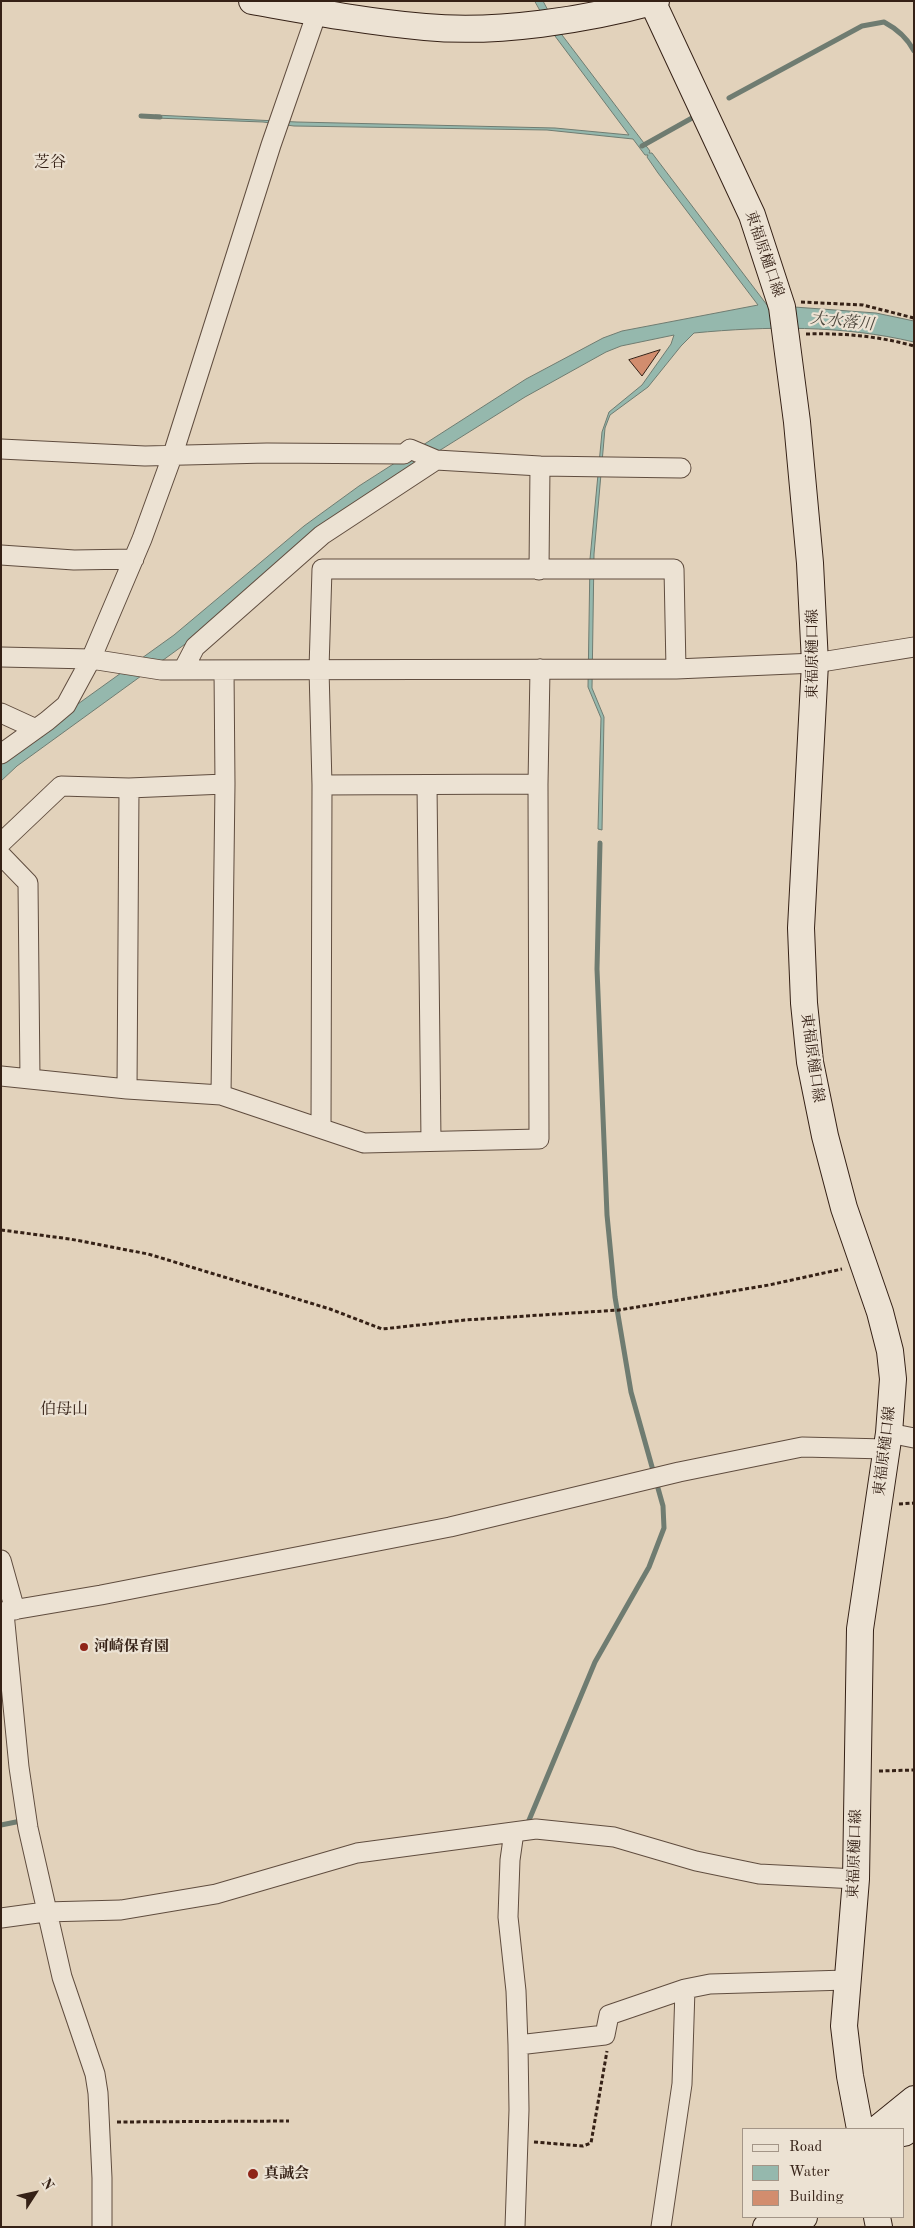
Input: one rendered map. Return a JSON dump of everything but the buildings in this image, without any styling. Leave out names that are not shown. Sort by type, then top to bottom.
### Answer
[{"type":"main road","points":[[252,1],[319,6],[426,28],[505,28],[582,17],[653,2]]},
{"type":"main road","name":"東福原樋口線","points":[[653,2],[752,215],[784,318],[797,422],[810,563],[816,663],[801,928],[804,1003],[810,1062],[824,1136],[844,1208],[880,1312],[890,1351],[893,1379],[896,1440],[860,1629],[856,1772],[856,1879],[844,2026],[850,2076],[860,2128]]},
{"type":"main road","points":[[877,2128],[914,2100]]},
{"type":"main road","points":[[766,2227],[777,2218]]},
{"type":"main road","points":[[792,2227],[803,2218]]},
{"type":"street","points":[[1,754],[66,705],[91,659],[134,559],[174,454],[271,145],[319,6]]},
{"type":"street","points":[[1,449],[145,456],[174,454],[404,454],[410,449],[426,456],[540,466],[681,468]]},
{"type":"street","points":[[183,670],[195,647],[322,535],[426,456]]},
{"type":"street","points":[[539,570],[540,466]]},
{"type":"street","points":[[1,555],[74,560],[134,559]]},
{"type":"street","points":[[321,1127],[322,785],[319,669],[322,569],[674,569],[676,669]]},
{"type":"street","points":[[1,657],[91,659],[161,670],[676,669],[816,663],[914,647]]},
{"type":"street","points":[[1,1076],[128,1089],[221,1095],[364,1143],[539,1138],[538,784],[540,669]]},
{"type":"street","points":[[221,1095],[225,784],[224,670]]},
{"type":"street","points":[[1,713],[36,729]]},
{"type":"street","points":[[1,843],[61,786],[129,788],[225,784]]},
{"type":"street","points":[[322,785],[538,784]]},
{"type":"street","points":[[427,785],[431,1141]]},
{"type":"street","points":[[128,1089],[129,788]]},
{"type":"street","points":[[1,855],[28,883],[30,1079]]},
{"type":"street","points":[[6,1612],[450,1527],[679,1472],[802,1447],[896,1440]]},
{"type":"street","points":[[1,1560],[6,1612],[7,1706],[28,1828],[45,1912],[62,1977],[95,2074],[99,2123],[102,2227]]},
{"type":"street","points":[[1,1918],[45,1912],[121,1910],[216,1894],[357,1853],[536,1829],[614,1837],[696,1861],[759,1874],[856,1879]]},
{"type":"street","points":[[514,1832],[510,1860],[508,1917],[516,1991],[518,2045],[518,2142],[515,2227]]},
{"type":"street","points":[[518,2045],[605,2035],[609,2015],[685,1989],[710,1984],[847,1980]]},
{"type":"street","points":[[661,2227],[682,2084],[685,1989]]},
{"type":"path","points":[[784,318],[862,305],[914,318]]},
{"type":"path","points":[[784,318],[841,334],[883,338],[914,346]]},
{"type":"path","points":[[1,1230],[70,1239],[148,1254],[321,1306],[382,1329],[465,1320],[619,1310],[769,1285],[863,1264]]},
{"type":"path","points":[[856,1772],[914,1770]]},
{"type":"path","points":[[518,2142],[583,2146],[591,2143],[608,2046],[605,2035]]},
{"type":"path","points":[[99,2123],[289,2121]]},
{"type":"water","name":"大水落川","points":[[535,1],[543,1],[559,31],[650,151],[649,153],[652,153],[767,305],[876,313],[914,321],[914,342],[860,332],[804,328],[694,333],[648,387],[610,415],[605,428],[594,554],[592,688],[604,717],[602,830],[598,829],[601,718],[588,687],[590,559],[602,432],[609,412],[642,385],[671,344],[674,335],[621,346],[606,352],[525,397],[402,474],[199,634],[17,766],[1,781],[1,762],[50,724],[174,635],[304,526],[359,486],[526,379],[603,338],[622,331],[758,305],[658,173],[647,157],[648,155],[645,155],[633,139],[547,130],[294,126],[263,122],[155,118],[155,115],[297,122],[555,128],[629,135],[552,32]]},
{"type":"waterway","points":[[729,98],[862,26],[884,22],[901,34],[914,51]]},
{"type":"waterway","points":[[141,116],[160,117]]},
{"type":"waterway","points":[[642,146],[692,118]]},
{"type":"waterway","points":[[527,1825],[595,1662],[649,1567],[664,1528],[663,1506],[631,1392],[615,1297],[607,1215],[597,969],[600,843]]},
{"type":"waterway","points":[[1,1825],[21,1821]]},
{"type":"place","name":"河崎保育園","points":[[84,1647]]},
{"type":"place","name":"真誠会","points":[[253,2174]]},
{"type":"district","name":"芝谷","points":[[50,163]]},
{"type":"district","name":"伯母山","points":[[64,1410]]}]
